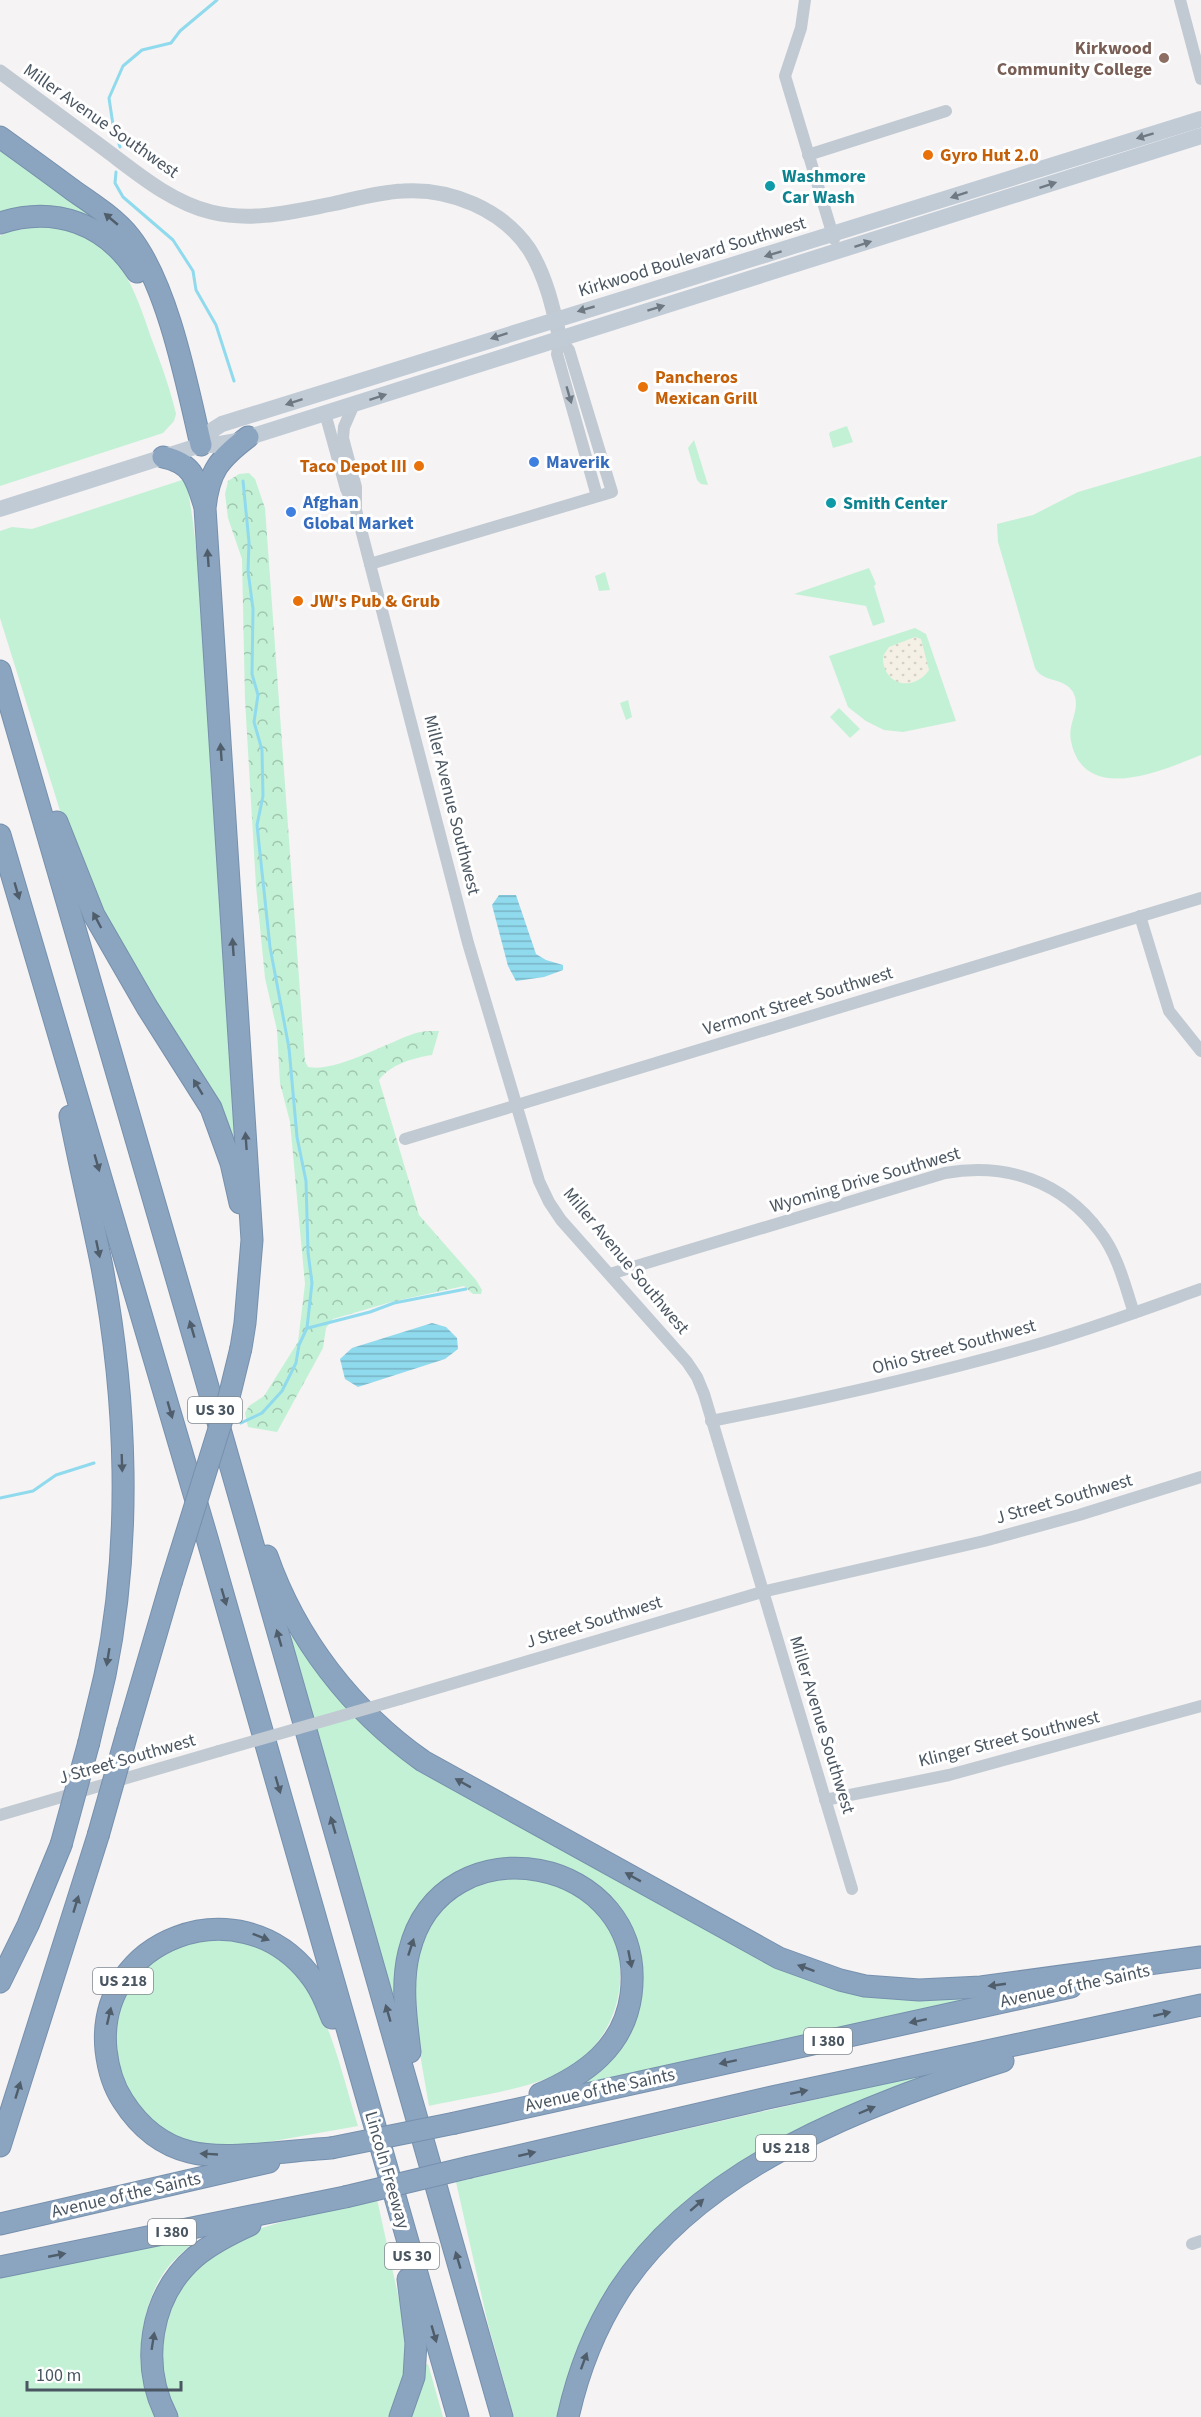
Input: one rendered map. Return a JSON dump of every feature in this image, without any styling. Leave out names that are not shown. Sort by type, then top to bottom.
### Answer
[{"type":"highway","points":[[0,137],[88,201],[130,237],[147,263],[162,297],[201,445]]},
{"type":"highway","points":[[0,223],[22,217],[63,218],[85,225],[107,237],[126,255],[143,280],[201,445]]},
{"type":"highway","points":[[0,2146],[98,1836],[171,1583],[229,1397],[245,1323],[252,1240],[205,508],[207,485],[219,462],[248,437]]},
{"type":"highway","points":[[163,457],[179,460],[190,470],[205,508]]},
{"type":"highway","name":"US 30","points":[[0,670],[428,2150],[502,2417]]},
{"type":"highway","points":[[9,699],[94,915],[147,1007],[211,1108],[231,1163],[241,1204],[249,1262]]},
{"type":"highway","name":"US 30","points":[[0,835],[204,1526],[366,2096]]},
{"type":"highway","points":[[0,1982],[28,1925],[61,1845],[105,1674],[121,1552],[123,1491],[121,1424],[114,1342],[102,1269],[45,986]]},
{"type":"highway","points":[[202,1366],[269,1561],[300,1629],[345,1692],[367,1716],[423,1761],[779,1958],[848,1982],[890,1989],[950,1990],[1201,1958]]},
{"type":"highway","points":[[428,2150],[405,2012],[405,1980],[409,1951],[418,1929],[428,1911],[446,1892],[464,1880],[485,1872],[511,1867],[533,1868],[555,1873],[576,1883],[593,1895],[609,1912],[621,1932],[630,1954],[633,1979],[629,2007],[620,2030],[608,2050],[591,2066],[566,2083],[483,2116]]},
{"type":"highway","name":"US 218","points":[[331,2148],[227,2155],[192,2153],[159,2139],[142,2125],[120,2097],[111,2077],[106,2042],[112,2005],[128,1973],[139,1961],[169,1940],[204,1930],[237,1929],[272,1941],[285,1949],[311,1975],[366,2096]]},
{"type":"highway","name":"Avenue of the Saints","points":[[0,2224],[331,2148],[455,2123],[1201,1958]]},
{"type":"highway","name":"I 380","points":[[0,2267],[345,2197],[772,2097],[1201,2005]]},
{"type":"highway","name":"US 218","points":[[568,2417],[586,2355],[619,2290],[640,2262],[670,2229],[705,2198],[768,2158],[853,2116],[972,2070],[1122,2023]]},
{"type":"highway","name":"Lincoln Freeway","points":[[366,2096],[458,2417]]},
{"type":"highway","points":[[167,2417],[158,2400],[151,2349],[156,2323],[165,2297],[179,2275],[194,2258],[221,2238],[251,2225],[345,2197]]},
{"type":"highway","points":[[399,2210],[416,2343],[414,2376],[400,2417]]},
{"type":"main road","name":"Kirkwood Boulevard Southwest","points":[[201,445],[214,429],[222,424],[1201,119]]},
{"type":"main road","name":"Kirkwood Boulevard Southwest","points":[[0,509],[201,445],[226,444],[325,414],[1201,136]]},
{"type":"main road","points":[[325,414],[332,398],[364,379]]},
{"type":"street","points":[[805,0],[801,28],[785,76],[838,252]]},
{"type":"street","points":[[1180,0],[1201,79]]},
{"type":"street","name":"Miller Avenue Southwest","points":[[0,72],[158,188],[208,211],[231,216],[269,216],[402,191],[439,193],[476,205],[513,230],[530,250],[544,281],[560,339]]},
{"type":"street","points":[[808,155],[946,111]]},
{"type":"street","points":[[370,564],[612,492],[569,350],[560,339]]},
{"type":"street","points":[[560,339],[557,354],[597,496]]},
{"type":"street","name":"Miller Avenue Southwest","points":[[354,404],[344,427],[343,438],[356,487],[356,510]]},
{"type":"street","name":"Miller Avenue Southwest","points":[[325,414],[345,489],[356,510],[465,932],[539,1181],[549,1202],[697,1377],[852,1889]]},
{"type":"street","name":"Vermont Street Southwest","points":[[405,1139],[1201,898]]},
{"type":"street","points":[[1140,916],[1169,1011],[1201,1051]]},
{"type":"street","name":"Wyoming Drive Southwest","points":[[610,1274],[945,1173],[971,1168],[1027,1177],[1056,1191],[1080,1209],[1101,1233],[1115,1258],[1134,1313]]},
{"type":"street","name":"Ohio Street Southwest","points":[[711,1421],[903,1380],[1034,1346],[1201,1289]]},
{"type":"street","name":"J Street Southwest","points":[[0,1815],[762,1592],[984,1541],[1201,1477]]},
{"type":"street","name":"Klinger Street Southwest","points":[[825,1800],[949,1775],[1201,1706]]},
{"type":"green space","points":[[0,146],[112,230],[70,212],[45,206],[17,208],[0,213]]},
{"type":"green space","points":[[35,227],[62,229],[83,236],[100,246],[115,260],[126,276],[144,317],[176,414],[174,421],[163,433],[0,486],[0,236],[7,232]]},
{"type":"green space","points":[[847,426],[853,442],[833,448],[830,432]]},
{"type":"green space","points":[[694,440],[708,485],[701,484],[697,480],[688,448]]},
{"type":"green space","points":[[1201,456],[1201,755],[1147,774],[1127,778],[1108,778],[1091,773],[1079,761],[1071,741],[1070,734],[1076,704],[1073,692],[1064,684],[1043,676],[1035,668],[998,542],[997,524],[1033,515],[1078,492]]},
{"type":"green space","points":[[249,473],[255,479],[265,508],[305,1061],[308,1067],[319,1068],[362,1056],[416,1033],[439,1031],[432,1055],[396,1066],[379,1080],[419,1215],[476,1280],[482,1290],[481,1294],[473,1294],[464,1286],[391,1302],[333,1319],[326,1328],[323,1348],[277,1432],[248,1427],[245,1413],[249,1406],[264,1396],[298,1342],[305,1284],[290,1122],[280,1083],[277,1030],[265,978],[256,886],[245,700],[242,559],[228,518],[225,494],[228,481],[239,474]]},
{"type":"green space","points":[[182,480],[186,482],[189,497],[203,602],[237,1154],[112,935],[67,833],[0,618],[0,531],[12,527],[32,529]]},
{"type":"green space","points":[[869,568],[876,584],[874,586],[885,622],[873,626],[866,606],[794,594]]},
{"type":"green space","points":[[605,572],[610,590],[599,591],[595,576]]},
{"type":"green space","points":[[915,628],[926,634],[956,721],[903,732],[884,730],[866,721],[848,707],[829,656]]},
{"type":"green space","points":[[628,700],[632,717],[626,720],[620,703]]},
{"type":"green space","points":[[839,708],[860,729],[850,738],[830,717]]},
{"type":"green space","points":[[295,1634],[341,1700],[790,1969],[984,1996],[585,2084],[584,2080],[638,1982],[575,1872],[548,1862],[514,1859],[493,1862],[444,1885],[397,1993],[392,1994],[291,1637]]},
{"type":"green space","points":[[496,1877],[527,1877],[546,1881],[578,1896],[597,1912],[610,1932],[618,1954],[620,1977],[617,2000],[610,2022],[597,2043],[580,2060],[565,2070],[528,2085],[429,2106],[417,2037],[414,1963],[436,1915],[460,1894]]},
{"type":"green space","points":[[235,1936],[266,1947],[282,1956],[310,1991],[330,2035],[358,2126],[228,2149],[182,2142],[138,2112],[112,2056],[115,2011],[139,1969],[188,1938]]},
{"type":"green space","points":[[931,2073],[852,2107],[652,2236],[560,2417],[514,2417],[488,2324],[456,2182]]},
{"type":"green space","points":[[377,2199],[407,2336],[408,2370],[391,2417],[176,2417],[168,2407],[158,2356],[167,2302],[181,2279],[241,2234],[302,2216]]},
{"type":"green space","points":[[195,2234],[198,2238],[171,2263],[161,2277],[150,2300],[143,2326],[142,2371],[157,2417],[0,2417],[0,2277]]},
{"type":"green space","points":[[428,2364],[443,2417],[409,2417],[423,2366]]},
{"type":"sand","points":[[915,637],[921,639],[929,670],[915,682],[900,683],[888,674],[883,656],[889,647]]},
{"type":"water","points":[[499,895],[516,895],[536,954],[563,965],[563,970],[544,977],[516,981],[508,966],[492,905]]},
{"type":"water","points":[[432,1323],[446,1327],[457,1338],[458,1349],[445,1359],[358,1387],[345,1379],[340,1359],[352,1348]]},
{"type":"waterway","points":[[120,147],[113,125],[109,98],[123,66],[142,50],[171,43],[180,31],[217,0]]},
{"type":"waterway","points":[[116,172],[115,183],[123,197],[173,240],[193,271],[196,290],[216,325],[234,381]]},
{"type":"waterway","points":[[241,1423],[262,1413],[282,1391],[296,1363],[299,1345],[307,1328],[312,1283],[308,1252],[306,1181],[297,1137],[289,1048],[270,947],[257,825],[263,796],[262,750],[254,722],[258,695],[252,674],[253,609],[248,571],[249,542],[243,481]]},
{"type":"waterway","points":[[308,1328],[370,1312],[394,1303],[466,1289]]},
{"type":"waterway","points":[[0,1498],[33,1491],[56,1475],[94,1463]]},
{"type":"place","name":"Kirkwood Community College","points":[[1164,58]]},
{"type":"place","name":"Gyro Hut 2.0","points":[[928,155]]},
{"type":"place","name":"Washmore Car Wash","points":[[770,186]]},
{"type":"place","name":"Pancheros Mexican Grill","points":[[643,387]]},
{"type":"place","name":"Maverik","points":[[534,462]]},
{"type":"place","name":"Taco Depot III","points":[[419,466]]},
{"type":"place","name":"Smith Center","points":[[831,503]]},
{"type":"place","name":"Afghan Global Market","points":[[291,512]]},
{"type":"place","name":"JW's Pub & Grub","points":[[298,601]]}]
